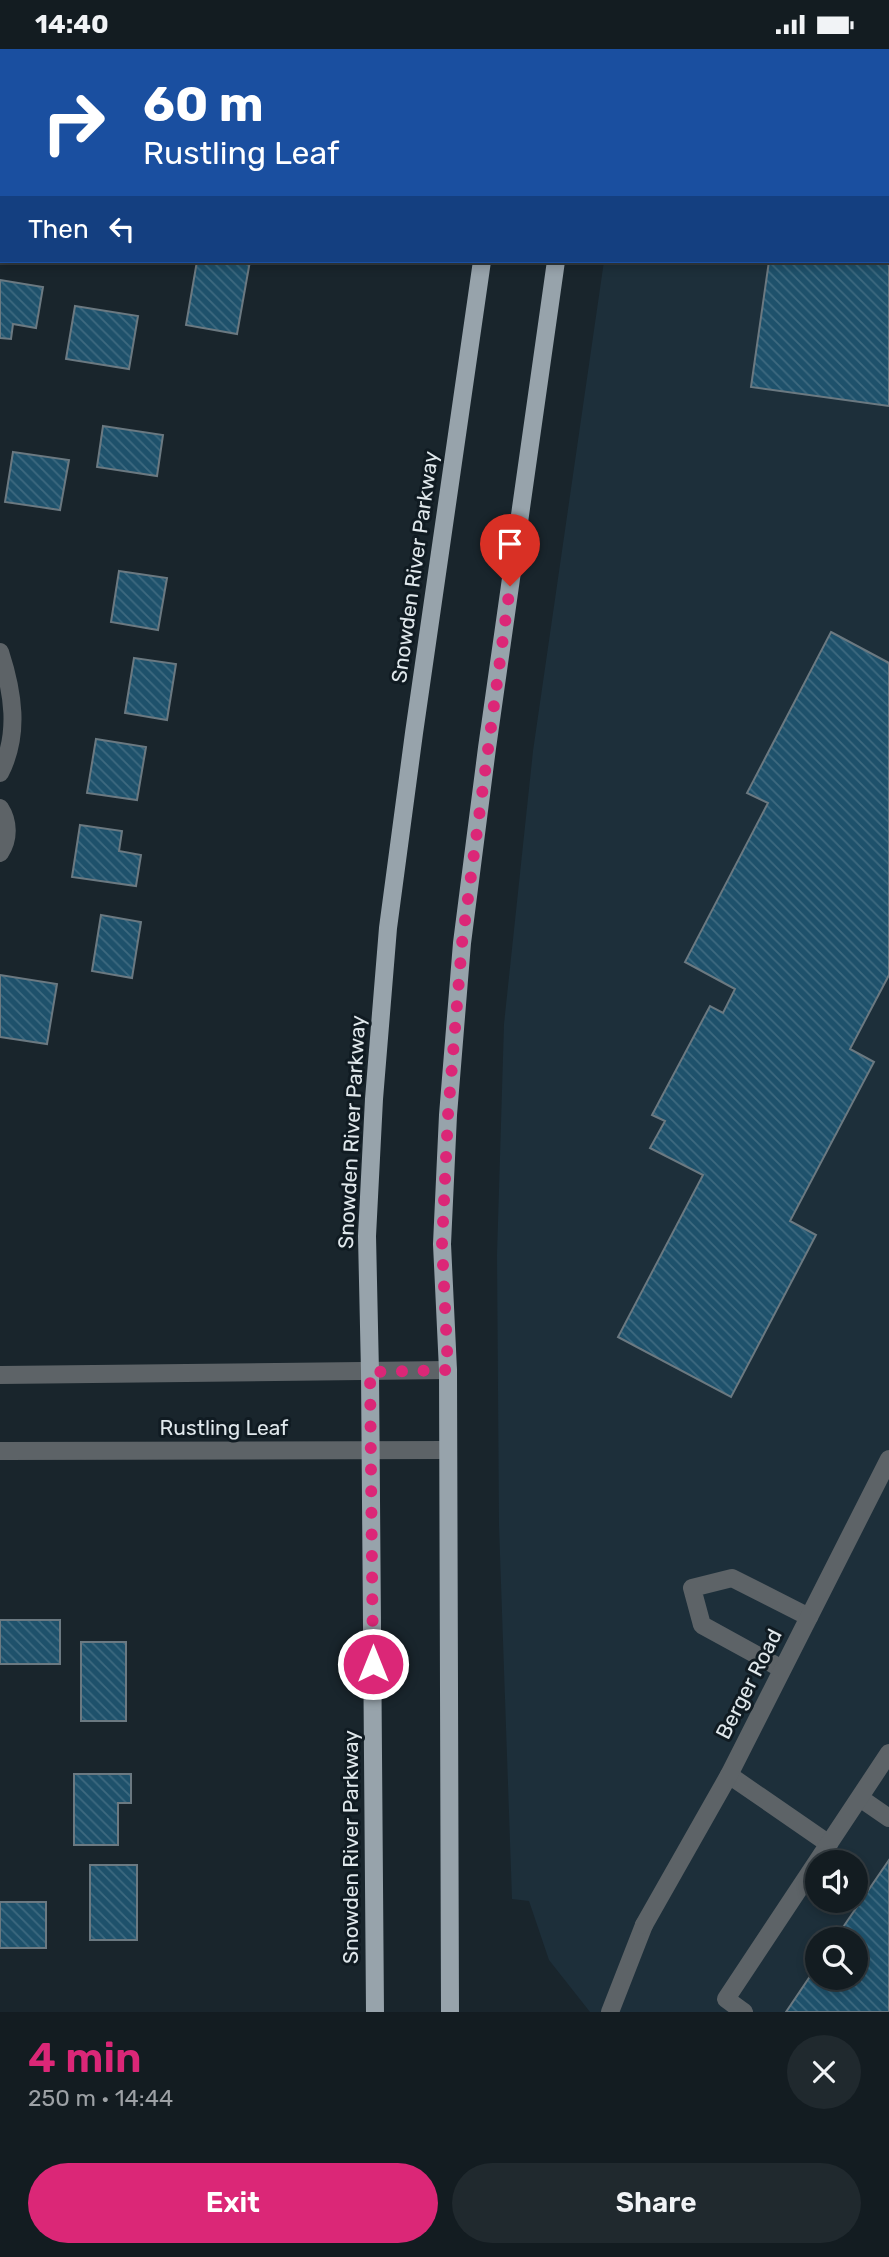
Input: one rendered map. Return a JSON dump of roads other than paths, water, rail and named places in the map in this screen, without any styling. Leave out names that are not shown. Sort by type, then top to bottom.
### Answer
[{"type":"main road","name":"Snowden River Parkway","points":[[375,2012],[367,1236],[374,1099],[388,928],[482,263]]},
{"type":"main road","points":[[450,2012],[448,1370],[442,1244],[448,1115],[462,943],[486,748],[556,263]]},
{"type":"street","points":[[0,652],[10,682],[13,709],[12,741],[0,773]]},
{"type":"street","points":[[0,808],[7,823],[7,830],[0,853]]},
{"type":"street","points":[[0,1375],[448,1370]]},
{"type":"street","name":"Rustling Leaf","points":[[0,1451],[448,1450]]},
{"type":"street","name":"Berger Road","points":[[610,2012],[644,1925],[729,1775],[889,1459]]},
{"type":"street","points":[[782,1669],[702,1625],[692,1588],[732,1578],[809,1617]]},
{"type":"street","points":[[744,2012],[726,1999],[889,1753]]},
{"type":"street","points":[[729,1775],[829,1844]]},
{"type":"street","points":[[860,1798],[889,1818]]}]
